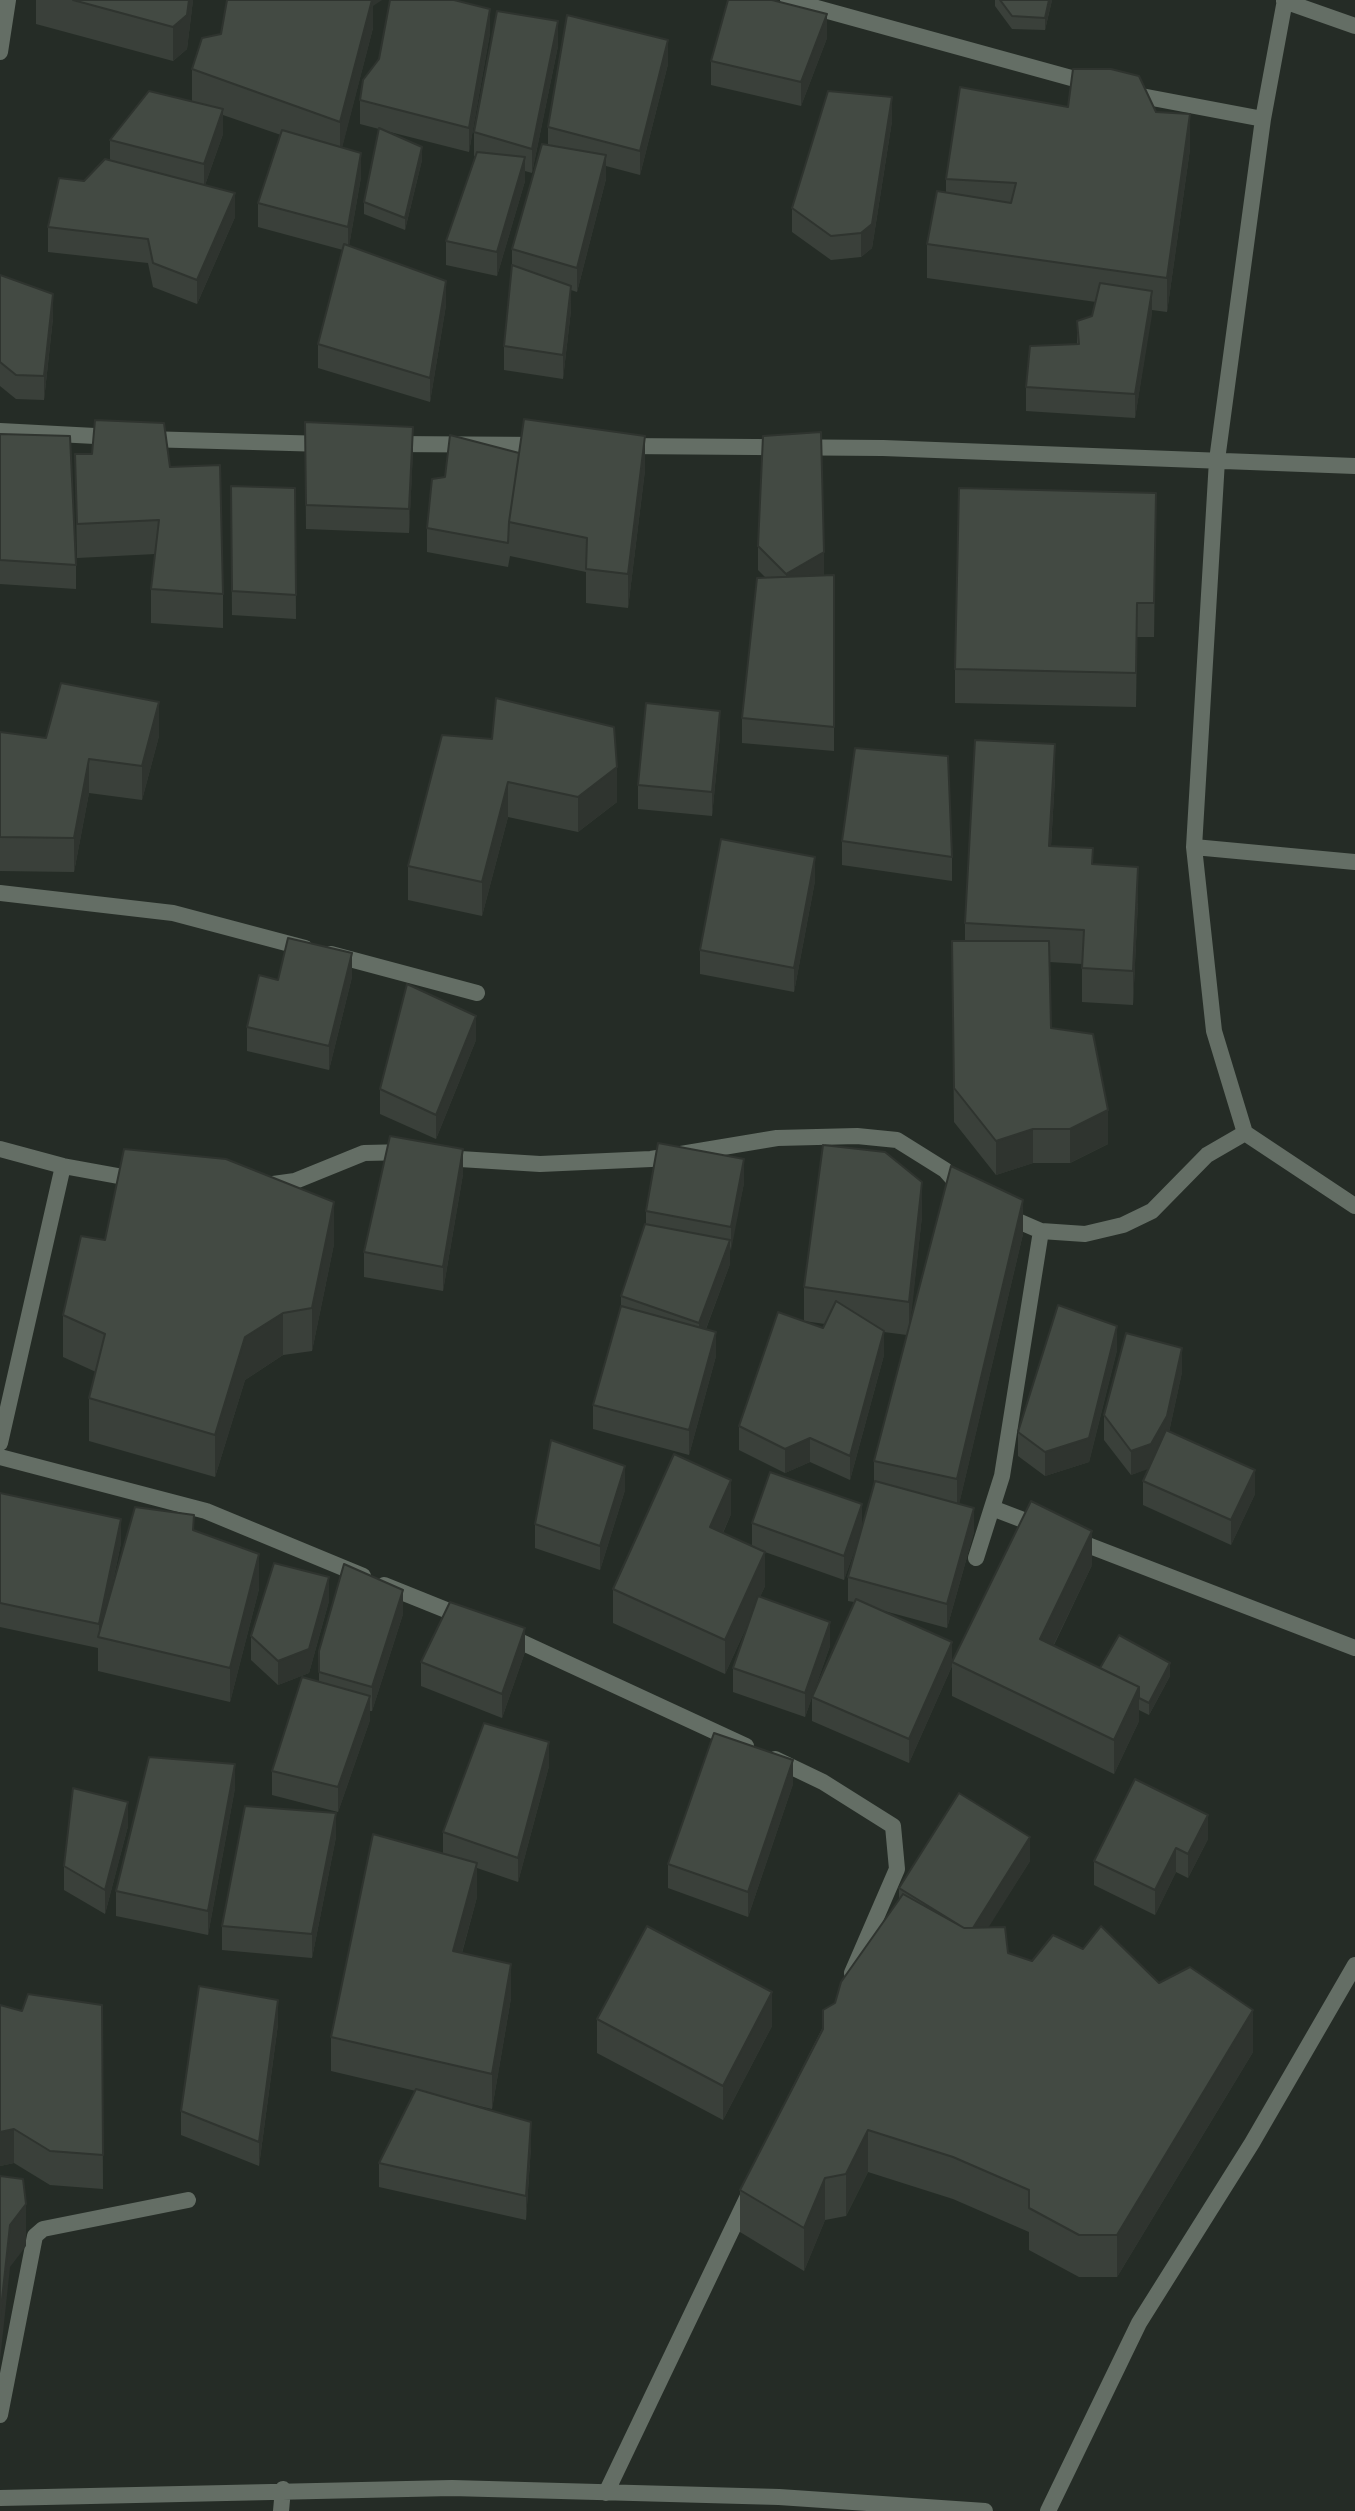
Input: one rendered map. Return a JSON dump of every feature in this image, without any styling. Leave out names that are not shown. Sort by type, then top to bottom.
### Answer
[{"type":"street","points":[[0,52],[8,0]]},
{"type":"street","points":[[788,0],[1127,93],[1263,119]]},
{"type":"street","points":[[1355,26],[1285,1],[1263,119],[1217,460],[1194,847],[1214,1031],[1245,1133],[1355,1206]]},
{"type":"street","points":[[0,431],[214,443],[341,444]]},
{"type":"street","points":[[373,444],[564,446]]},
{"type":"street","points":[[612,446],[883,448],[1355,466]]},
{"type":"street","points":[[1194,847],[1355,862]]},
{"type":"street","points":[[0,893],[173,913],[477,993]]},
{"type":"street","points":[[250,1188],[295,1181],[364,1153],[390,1151],[459,1160],[540,1164],[651,1159],[777,1138],[857,1136],[897,1140],[945,1170],[976,1201],[1041,1231],[1085,1234],[1123,1225],[1152,1211],[1207,1155],[1245,1133]]},
{"type":"street","points":[[0,1149],[63,1166],[158,1182]]},
{"type":"street","points":[[0,1443],[63,1166]]},
{"type":"street","points":[[976,1558],[1002,1476],[1041,1231]]},
{"type":"street","points":[[0,1457],[206,1511],[486,1627],[823,1782],[893,1826],[897,1869],[843,1992]]},
{"type":"street","points":[[992,1508],[1355,1648]]},
{"type":"street","points":[[1048,2511],[1139,2323],[1252,2143],[1355,1965]]},
{"type":"street","points":[[606,2493],[757,2176]]},
{"type":"street","points":[[0,2415],[35,2236],[43,2229],[188,2200]]},
{"type":"street","points":[[0,2498],[283,2489],[452,2488],[779,2497],[985,2511]]},
{"type":"street","points":[[281,2511],[283,2489]]},
{"type":"building","points":[[73,0],[189,0],[187,15],[173,27]]},
{"type":"building","points":[[227,0],[372,0],[340,122],[192,69],[202,38],[221,34]]},
{"type":"building","points":[[390,0],[454,0],[490,9],[469,128],[360,100],[363,80],[379,59]]},
{"type":"building","points":[[728,0],[772,0],[827,14],[801,82],[711,61]]},
{"type":"building","points":[[1000,0],[1049,0],[1045,18],[1012,16]]},
{"type":"building","points":[[497,11],[558,21],[532,149],[474,132]]},
{"type":"building","points":[[567,15],[668,40],[640,151],[548,127]]},
{"type":"building","points":[[1073,69],[1111,69],[1139,76],[1156,112],[1190,114],[1167,278],[927,244],[937,191],[1011,203],[1016,183],[946,179],[960,87],[1068,107]]},
{"type":"building","points":[[149,91],[223,109],[204,164],[110,140]]},
{"type":"building","points":[[828,91],[892,97],[872,224],[861,233],[831,236],[792,208]]},
{"type":"building","points":[[379,128],[422,147],[405,218],[364,202]]},
{"type":"building","points":[[282,130],[361,153],[348,227],[258,203]]},
{"type":"building","points":[[542,144],[606,155],[577,268],[512,249]]},
{"type":"building","points":[[477,152],[525,157],[497,252],[446,241]]},
{"type":"building","points":[[105,159],[235,193],[197,280],[153,263],[148,239],[48,227],[59,178],[84,181]]},
{"type":"building","points":[[344,244],[446,281],[430,378],[318,344]]},
{"type":"building","points":[[512,265],[571,286],[563,355],[504,346]]},
{"type":"building","points":[[0,275],[53,294],[44,376],[16,375],[0,362]]},
{"type":"building","points":[[1100,283],[1152,291],[1135,394],[1026,387],[1030,346],[1079,344],[1077,321],[1092,316]]},
{"type":"building","points":[[524,419],[645,436],[628,574],[586,569],[587,538],[509,522]]},
{"type":"building","points":[[95,420],[164,423],[170,467],[220,465],[223,594],[151,589],[159,520],[77,524],[75,454],[92,454]]},
{"type":"building","points":[[305,422],[413,427],[409,509],[306,505]]},
{"type":"building","points":[[821,432],[824,552],[786,574],[758,546],[763,436]]},
{"type":"building","points":[[0,434],[70,436],[76,565],[0,560]]},
{"type":"building","points":[[450,435],[519,453],[508,543],[427,528],[432,479],[445,477]]},
{"type":"building","points":[[231,486],[295,488],[296,595],[232,591]]},
{"type":"building","points":[[959,488],[1156,493],[1154,603],[1137,603],[1136,673],[955,669]]},
{"type":"building","points":[[834,575],[834,727],[742,718],[757,578]]},
{"type":"building","points":[[61,683],[159,702],[142,766],[89,759],[74,838],[0,837],[0,732],[46,738]]},
{"type":"building","points":[[496,698],[614,727],[617,767],[578,797],[508,782],[482,882],[408,866],[442,735],[492,739]]},
{"type":"building","points":[[646,703],[720,711],[712,792],[638,785]]},
{"type":"building","points":[[975,740],[1055,744],[1049,846],[1093,848],[1092,864],[1138,867],[1133,971],[1082,968],[1084,930],[965,923]]},
{"type":"building","points":[[855,748],[948,756],[952,857],[842,841]]},
{"type":"building","points":[[721,839],[815,857],[794,968],[700,950]]},
{"type":"building","points":[[288,938],[352,953],[329,1046],[247,1027],[259,975],[278,980]]},
{"type":"building","points":[[952,941],[1049,941],[1051,1028],[1093,1034],[1108,1110],[1070,1129],[1033,1129],[996,1141],[954,1088]]},
{"type":"building","points":[[407,984],[476,1016],[436,1115],[380,1089]]},
{"type":"building","points":[[390,1136],[463,1149],[443,1267],[364,1252]]},
{"type":"building","points":[[658,1143],[744,1159],[731,1227],[646,1211]]},
{"type":"building","points":[[823,1145],[885,1152],[922,1182],[909,1302],[804,1287]]},
{"type":"building","points":[[124,1149],[226,1159],[334,1202],[312,1308],[283,1313],[245,1337],[215,1435],[89,1398],[105,1334],[63,1315],[81,1236],[105,1240]]},
{"type":"building","points":[[951,1166],[1023,1200],[957,1479],[874,1461]]},
{"type":"building","points":[[645,1224],[730,1240],[699,1323],[621,1296]]},
{"type":"building","points":[[836,1301],[884,1331],[850,1456],[810,1438],[785,1449],[739,1426],[778,1312],[823,1328]]},
{"type":"building","points":[[1058,1305],[1117,1326],[1089,1438],[1045,1452],[1018,1432]]},
{"type":"building","points":[[621,1306],[716,1332],[689,1430],[593,1405]]},
{"type":"building","points":[[1126,1333],[1182,1348],[1167,1416],[1151,1444],[1131,1451],[1104,1415]]},
{"type":"building","points":[[1166,1430],[1255,1470],[1231,1520],[1143,1481]]},
{"type":"building","points":[[551,1440],[625,1466],[600,1546],[535,1524]]},
{"type":"building","points":[[674,1454],[731,1480],[710,1527],[765,1552],[725,1640],[613,1589]]},
{"type":"building","points":[[770,1472],[862,1504],[844,1556],[752,1523]]},
{"type":"building","points":[[875,1481],[974,1508],[947,1604],[848,1577]]},
{"type":"building","points":[[0,1493],[121,1519],[99,1624],[0,1603]]},
{"type":"building","points":[[1031,1501],[1092,1531],[1040,1639],[1139,1687],[1114,1740],[952,1662]]},
{"type":"building","points":[[135,1507],[194,1515],[193,1530],[259,1554],[230,1668],[98,1637]]},
{"type":"building","points":[[274,1563],[329,1577],[309,1649],[278,1661],[251,1636]]},
{"type":"building","points":[[344,1564],[403,1590],[372,1687],[319,1672],[319,1651]]},
{"type":"building","points":[[758,1596],[830,1622],[805,1693],[733,1668]]},
{"type":"building","points":[[856,1599],[952,1642],[909,1739],[812,1697]]},
{"type":"building","points":[[450,1602],[525,1628],[502,1694],[421,1662]]},
{"type":"building","points":[[1119,1635],[1170,1663],[1149,1703],[1139,1698],[1139,1687],[1100,1668]]},
{"type":"building","points":[[302,1677],[370,1696],[338,1787],[272,1771]]},
{"type":"building","points":[[484,1723],[549,1742],[518,1858],[443,1832]]},
{"type":"building","points":[[714,1733],[793,1760],[748,1892],[668,1864]]},
{"type":"building","points":[[149,1757],[235,1764],[208,1911],[116,1891]]},
{"type":"building","points":[[1135,1779],[1208,1815],[1188,1854],[1176,1848],[1155,1890],[1094,1861]]},
{"type":"building","points":[[73,1788],[128,1802],[105,1890],[64,1866]]},
{"type":"building","points":[[959,1793],[1030,1837],[973,1928],[964,1928],[899,1888]]},
{"type":"building","points":[[245,1806],[336,1813],[312,1934],[222,1926]]},
{"type":"building","points":[[373,1834],[477,1863],[453,1951],[511,1964],[492,2074],[331,2037]]},
{"type":"building","points":[[903,1894],[964,1928],[1005,1927],[1008,1953],[1032,1961],[1053,1935],[1083,1949],[1101,1926],[1159,1983],[1190,1967],[1253,2010],[1117,2235],[1079,2235],[1029,2208],[1029,2190],[953,2157],[868,2130],[846,2174],[825,2178],[804,2228],[740,2190],[823,2029],[823,2010],[835,2003],[841,1982]]},
{"type":"building","points":[[647,1926],[772,1992],[723,2086],[597,2019]]},
{"type":"building","points":[[199,1986],[278,2000],[259,2142],[181,2111]]},
{"type":"building","points":[[28,1994],[102,2005],[103,2155],[50,2151],[14,2129],[0,2132],[0,2005],[22,2011]]},
{"type":"building","points":[[416,2089],[531,2122],[526,2196],[379,2163]]},
{"type":"building","points":[[0,2176],[23,2179],[26,2204],[10,2225],[0,2318]]}]
